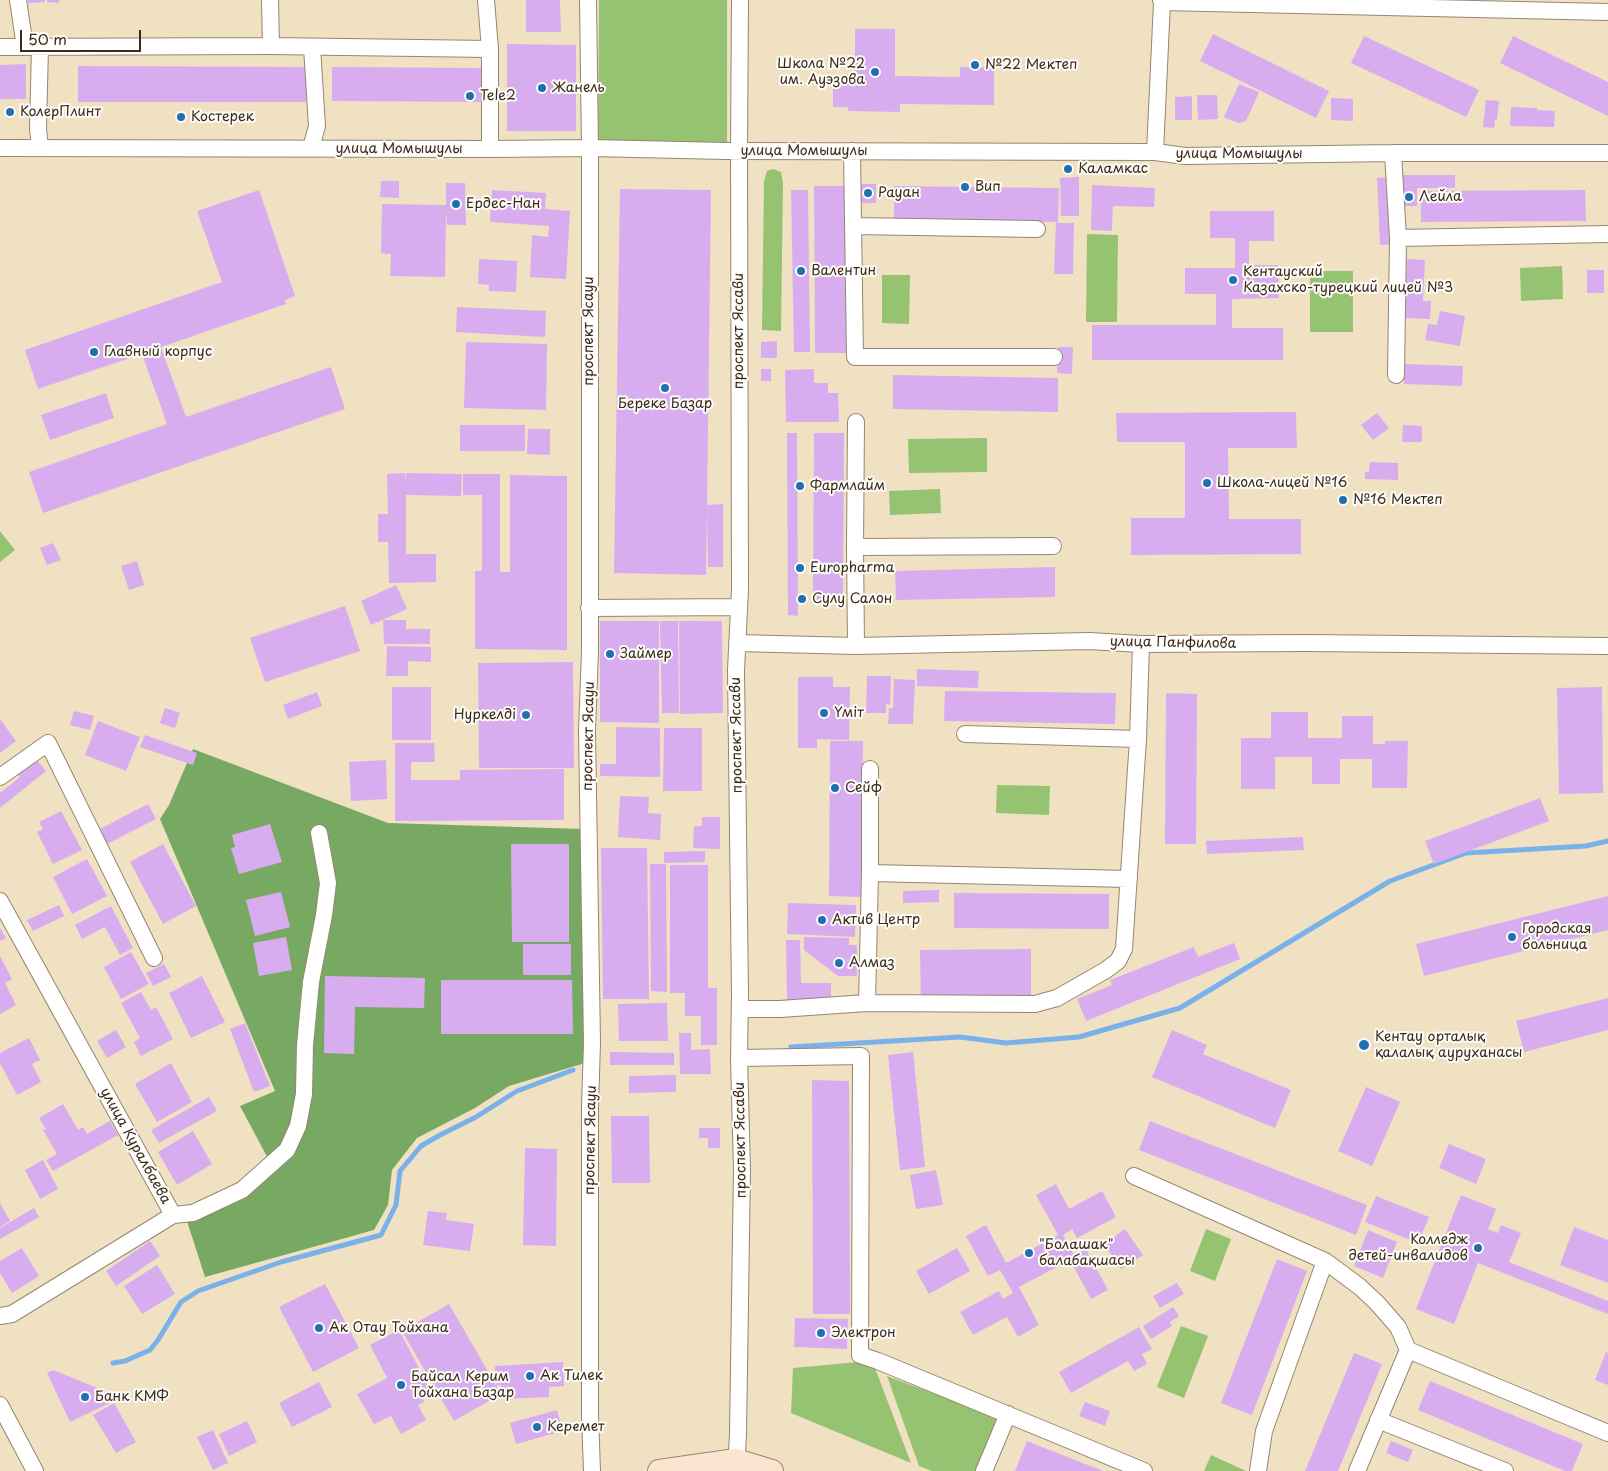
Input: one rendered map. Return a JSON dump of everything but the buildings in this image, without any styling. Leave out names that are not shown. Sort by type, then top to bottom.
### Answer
[{"type":"main road","points":[[658,1471],[736,1466],[772,1471]]},
{"type":"street","points":[[18,0],[32,47],[40,147]]},
{"type":"street","points":[[270,0],[271,46]]},
{"type":"street","points":[[486,0],[490,49],[490,149]]},
{"type":"street","name":"проспект Ясауи","points":[[588,0],[590,148],[590,651],[587,730],[592,1043],[590,1106],[590,1416],[592,1471]]},
{"type":"street","name":"проспект Яссави","points":[[736,1466],[742,1170],[739,1058],[736,670],[740,589],[740,0]]},
{"type":"street","points":[[1155,152],[1162,1],[1600,8]]},
{"type":"street","points":[[0,47],[271,46],[490,49]]},
{"type":"street","points":[[311,148],[317,126],[312,47]]},
{"type":"street","name":"улица Момышулы","points":[[0,148],[590,148],[1155,152],[1185,156],[1393,153],[1608,153]]},
{"type":"street","points":[[852,151],[855,357],[1054,357]]},
{"type":"street","points":[[1393,153],[1398,238],[1396,375]]},
{"type":"street","points":[[854,226],[1037,229]]},
{"type":"street","points":[[1398,238],[1608,234]]},
{"type":"street","points":[[856,422],[856,646]]},
{"type":"street","points":[[855,547],[1053,546]]},
{"type":"street","points":[[590,608],[739,607]]},
{"type":"street","name":"улица Панфилова","points":[[737,643],[856,646],[1089,641],[1141,644],[1306,643],[1608,646]]},
{"type":"street","points":[[740,1009],[780,1009],[867,1004],[1035,1004],[1057,998],[1118,961],[1124,949],[1138,739],[1141,644]]},
{"type":"street","points":[[965,734],[1138,739]]},
{"type":"street","points":[[0,777],[48,743],[154,958]]},
{"type":"street","points":[[867,1004],[870,769]]},
{"type":"street","points":[[173,1215],[193,1213],[242,1190],[287,1150],[298,1126],[304,1094],[305,1045],[311,982],[324,915],[328,882],[319,833]]},
{"type":"street","points":[[870,874],[1129,879]]},
{"type":"street","name":"улица Куралбаева","points":[[0,902],[173,1215],[12,1314],[0,1316]]},
{"type":"street","points":[[739,1058],[861,1056],[860,1355],[1144,1471]]},
{"type":"street","points":[[1134,1176],[1325,1261],[1360,1287],[1377,1303],[1398,1327],[1408,1350],[1608,1433]]},
{"type":"street","points":[[1258,1471],[1264,1432],[1325,1261]]},
{"type":"street","points":[[1357,1471],[1408,1350]]},
{"type":"street","points":[[0,1405],[35,1471]]},
{"type":"street","points":[[984,1471],[1008,1414]]},
{"type":"street","points":[[1378,1420],[1505,1471]]},
{"type":"green space","points":[[599,0],[727,0],[727,142],[598,142]]},
{"type":"green space","points":[[773,169],[781,172],[783,183],[781,331],[762,330],[764,181],[767,171]]},
{"type":"green space","points":[[1087,234],[1118,235],[1117,322],[1086,322]]},
{"type":"green space","points":[[1562,266],[1563,299],[1521,301],[1520,268]]},
{"type":"green space","points":[[1310,271],[1353,271],[1353,332],[1310,332]]},
{"type":"green space","points":[[882,275],[910,275],[909,324],[882,323]]},
{"type":"green space","points":[[987,438],[987,472],[909,473],[908,439]]},
{"type":"green space","points":[[940,489],[941,513],[890,515],[889,491]]},
{"type":"green space","points":[[0,531],[15,550],[0,562]]},
{"type":"green space","points":[[193,749],[388,823],[584,829],[585,1063],[509,1086],[475,1108],[417,1138],[392,1170],[388,1205],[374,1230],[205,1277],[184,1212],[272,1166],[240,1106],[275,1091],[160,819],[169,805]]},
{"type":"green space","points":[[997,785],[1050,786],[1049,815],[996,813]]},
{"type":"green space","points":[[1206,1229],[1231,1239],[1215,1281],[1190,1271]]},
{"type":"green space","points":[[1181,1326],[1208,1336],[1184,1398],[1157,1387]]},
{"type":"green space","points":[[858,1362],[875,1368],[911,1463],[791,1413],[793,1368]]},
{"type":"green space","points":[[887,1376],[999,1418],[980,1471],[932,1471],[919,1466]]},
{"type":"green space","points":[[1211,1455],[1246,1471],[1204,1471]]},
{"type":"waterway","points":[[791,1047],[960,1037],[1006,1043],[1079,1037],[1180,1008],[1390,881],[1466,853],[1586,846],[1608,841]]},
{"type":"waterway","points":[[113,1363],[125,1361],[150,1350],[181,1302],[198,1291],[281,1262],[381,1235],[396,1205],[400,1171],[421,1146],[476,1117],[517,1091],[573,1070]]},
{"type":"place","name":"№22 Мектеп","points":[[975,65]]},
{"type":"place","name":"Школа №22 им. Ауэзова","points":[[875,72]]},
{"type":"place","name":"Жанель","points":[[542,88]]},
{"type":"place","name":"Tele2","points":[[470,96]]},
{"type":"place","name":"КолерПлинт","points":[[10,112]]},
{"type":"place","name":"Костерек","points":[[181,117]]},
{"type":"place","name":"Каламкас","points":[[1068,169]]},
{"type":"place","name":"Вип","points":[[965,187]]},
{"type":"place","name":"Рауан","points":[[868,193]]},
{"type":"place","name":"Лейла","points":[[1409,197]]},
{"type":"place","name":"Ердес-Нан","points":[[456,204]]},
{"type":"place","name":"Валентин","points":[[801,271]]},
{"type":"place","name":"Кентауский Казахско-турецкий лицей №3","points":[[1233,280]]},
{"type":"place","name":"Главный корпус","points":[[94,352]]},
{"type":"place","name":"Береке Базар","points":[[665,388]]},
{"type":"place","name":"Школа-лицей №16","points":[[1207,483]]},
{"type":"place","name":"Фармлайм","points":[[800,486]]},
{"type":"place","name":"№16 Мектеп","points":[[1343,500]]},
{"type":"place","name":"Europharma","points":[[800,568]]},
{"type":"place","name":"Сулу Салон","points":[[802,599]]},
{"type":"place","name":"Займер","points":[[610,654]]},
{"type":"place","name":"Үміт","points":[[824,713]]},
{"type":"place","name":"Нуркелді","points":[[526,715]]},
{"type":"place","name":"Сейф","points":[[835,788]]},
{"type":"place","name":"Актив Центр","points":[[822,920]]},
{"type":"place","name":"Городская больница","points":[[1512,937]]},
{"type":"place","name":"Алмаз","points":[[839,963]]},
{"type":"place","name":"Кентау орталық қалалық ауруханасы","points":[[1364,1045]]},
{"type":"place","name":"Колледж детей-инвалидов","points":[[1478,1248]]},
{"type":"place","name":"\"Болашак\" балабақшасы","points":[[1029,1253]]},
{"type":"place","name":"Ак Отау Тойхана","points":[[319,1328]]},
{"type":"place","name":"Электрон","points":[[821,1333]]},
{"type":"place","name":"Ак Тилек","points":[[530,1376]]},
{"type":"place","name":"Байсал Керим Тойхана Базар","points":[[401,1385]]},
{"type":"place","name":"Банк КМФ","points":[[85,1397]]},
{"type":"place","name":"Керемет","points":[[537,1427]]}]
